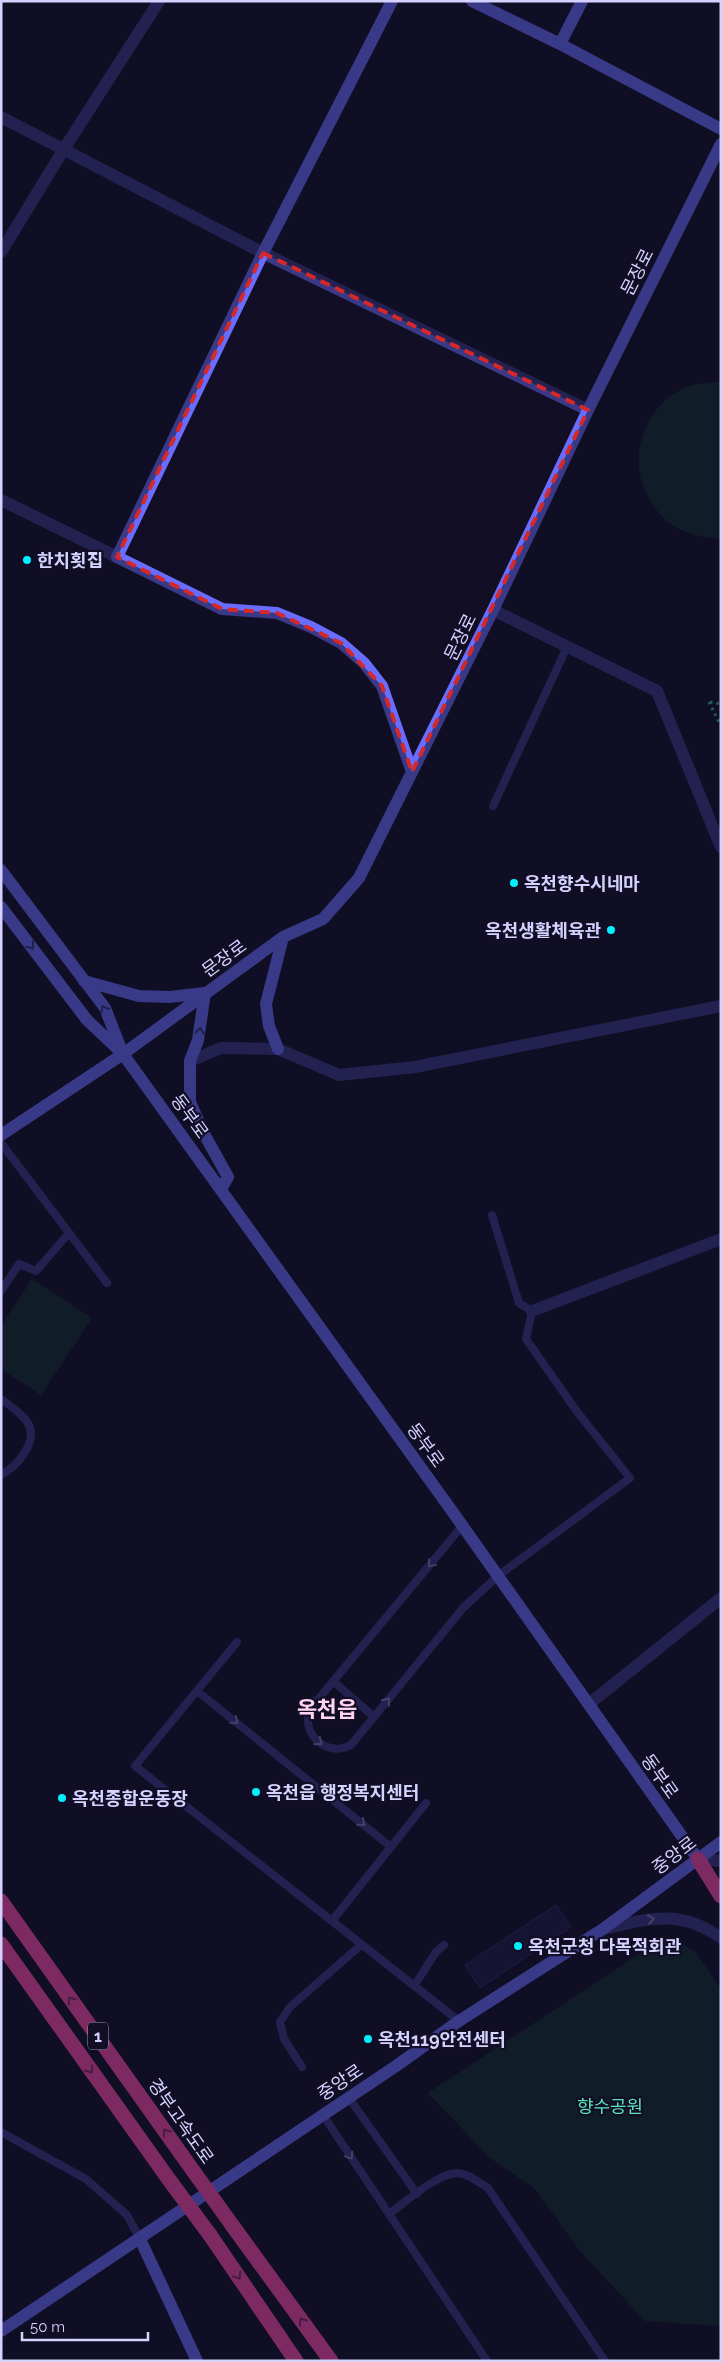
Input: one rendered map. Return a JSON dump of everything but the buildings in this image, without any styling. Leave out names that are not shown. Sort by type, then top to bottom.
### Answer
[{"type":"highway","points":[[698,1859],[721,1896]]},
{"type":"highway","name":"경부고속도로","points":[[1,1901],[232,2226],[331,2361]]},
{"type":"highway","name":"1","points":[[1,1944],[210,2235],[296,2361]]},
{"type":"street","points":[[1,252],[64,149],[159,1]]},
{"type":"street","points":[[118,557],[263,254],[392,1]]},
{"type":"street","points":[[472,1],[560,44],[721,129]]},
{"type":"street","points":[[560,44],[582,1]]},
{"type":"street","points":[[1,117],[263,254],[588,410]]},
{"type":"street","name":"문장로","points":[[1,1134],[123,1054],[283,937],[323,919],[359,878],[492,610],[588,410],[721,144]]},
{"type":"street","points":[[1,500],[222,609],[277,613],[311,627],[341,643],[364,663],[382,686],[412,772]]},
{"type":"street","points":[[492,610],[657,691],[721,847]]},
{"type":"street","name":"동부로","points":[[1,870],[105,1008],[123,1054]]},
{"type":"street","name":"동부로","points":[[1,907],[87,1020],[123,1054],[498,1576],[698,1859]]},
{"type":"street","points":[[278,1049],[270,1026],[266,1004],[283,937]]},
{"type":"street","points":[[84,981],[139,996],[169,997],[205,993],[198,1040],[190,1061],[190,1102],[202,1132],[228,1177],[221,1189]]},
{"type":"street","points":[[190,1061],[221,1048],[278,1049],[339,1075],[415,1067],[721,1006]]},
{"type":"street","points":[[532,1311],[721,1239]]},
{"type":"street","points":[[589,1704],[721,1598]]},
{"type":"street","name":"중앙로","points":[[1,2331],[459,2022],[603,1930],[721,1842]]},
{"type":"street","points":[[698,1859],[721,1861]]},
{"type":"street","points":[[603,1930],[663,1917],[681,1920],[706,1928],[721,1938]]},
{"type":"street","points":[[140,2239],[198,2361]]},
{"type":"lane","points":[[493,806],[567,647]]},
{"type":"lane","points":[[1,1143],[107,1283]]},
{"type":"lane","points":[[462,1526],[314,1703],[308,1718],[310,1732],[319,1744],[330,1749],[339,1749],[351,1745],[439,1634],[463,1608],[498,1576],[630,1478],[578,1413],[526,1339],[532,1311],[519,1303],[492,1215]]},
{"type":"lane","points":[[1,1291],[19,1264],[36,1271],[69,1233]]},
{"type":"lane","points":[[1,1399],[30,1425],[30,1435],[26,1451],[20,1462],[1,1475]]},
{"type":"lane","points":[[237,1642],[135,1766],[459,2022]]},
{"type":"lane","points":[[333,1681],[374,1717]]},
{"type":"lane","points":[[197,1691],[391,1847]]},
{"type":"lane","points":[[332,1921],[426,1803]]},
{"type":"lane","points":[[302,2067],[284,2039],[280,2022],[290,2007],[362,1945]]},
{"type":"lane","points":[[414,1986],[436,1952],[444,1945]]},
{"type":"lane","points":[[349,2098],[417,2194]]},
{"type":"lane","points":[[323,2115],[488,2361]]},
{"type":"lane","points":[[1,2132],[86,2179],[127,2215],[140,2239]]},
{"type":"lane","points":[[389,2214],[440,2178],[456,2173],[472,2177],[488,2188],[605,2361]]},
{"type":"path","points":[[721,704],[709,702],[721,726]]},
{"type":"highlighted area","points":[[263,253],[588,410],[412,772],[382,686],[341,643],[277,613],[222,609],[117,557]]},
{"type":"green space","points":[[721,382],[721,539],[691,534],[674,526],[662,516],[647,495],[639,467],[639,452],[647,424],[665,401],[677,392],[693,385]]},
{"type":"green space","points":[[32,1279],[92,1318],[41,1395],[1,1369],[1,1326]]},
{"type":"green space","name":"향수공원","points":[[676,1939],[696,1953],[721,1989],[721,2326],[645,2321],[580,2251],[534,2188],[490,2158],[428,2093],[656,1943]]},
{"type":"place","name":"한치횟집","points":[[27,560]]},
{"type":"place","name":"옥천향수시네마","points":[[514,883]]},
{"type":"place","name":"옥천생활체육관","points":[[611,930]]},
{"type":"place","name":"옥천읍 행정복지센터","points":[[256,1792]]},
{"type":"place","name":"옥천종합운동장","points":[[62,1798]]},
{"type":"place","name":"옥천군청 다목적회관","points":[[518,1946]]},
{"type":"place","name":"옥천119안전센터","points":[[368,2039]]},
{"type":"district","name":"옥천읍","points":[[327,1709]]}]
